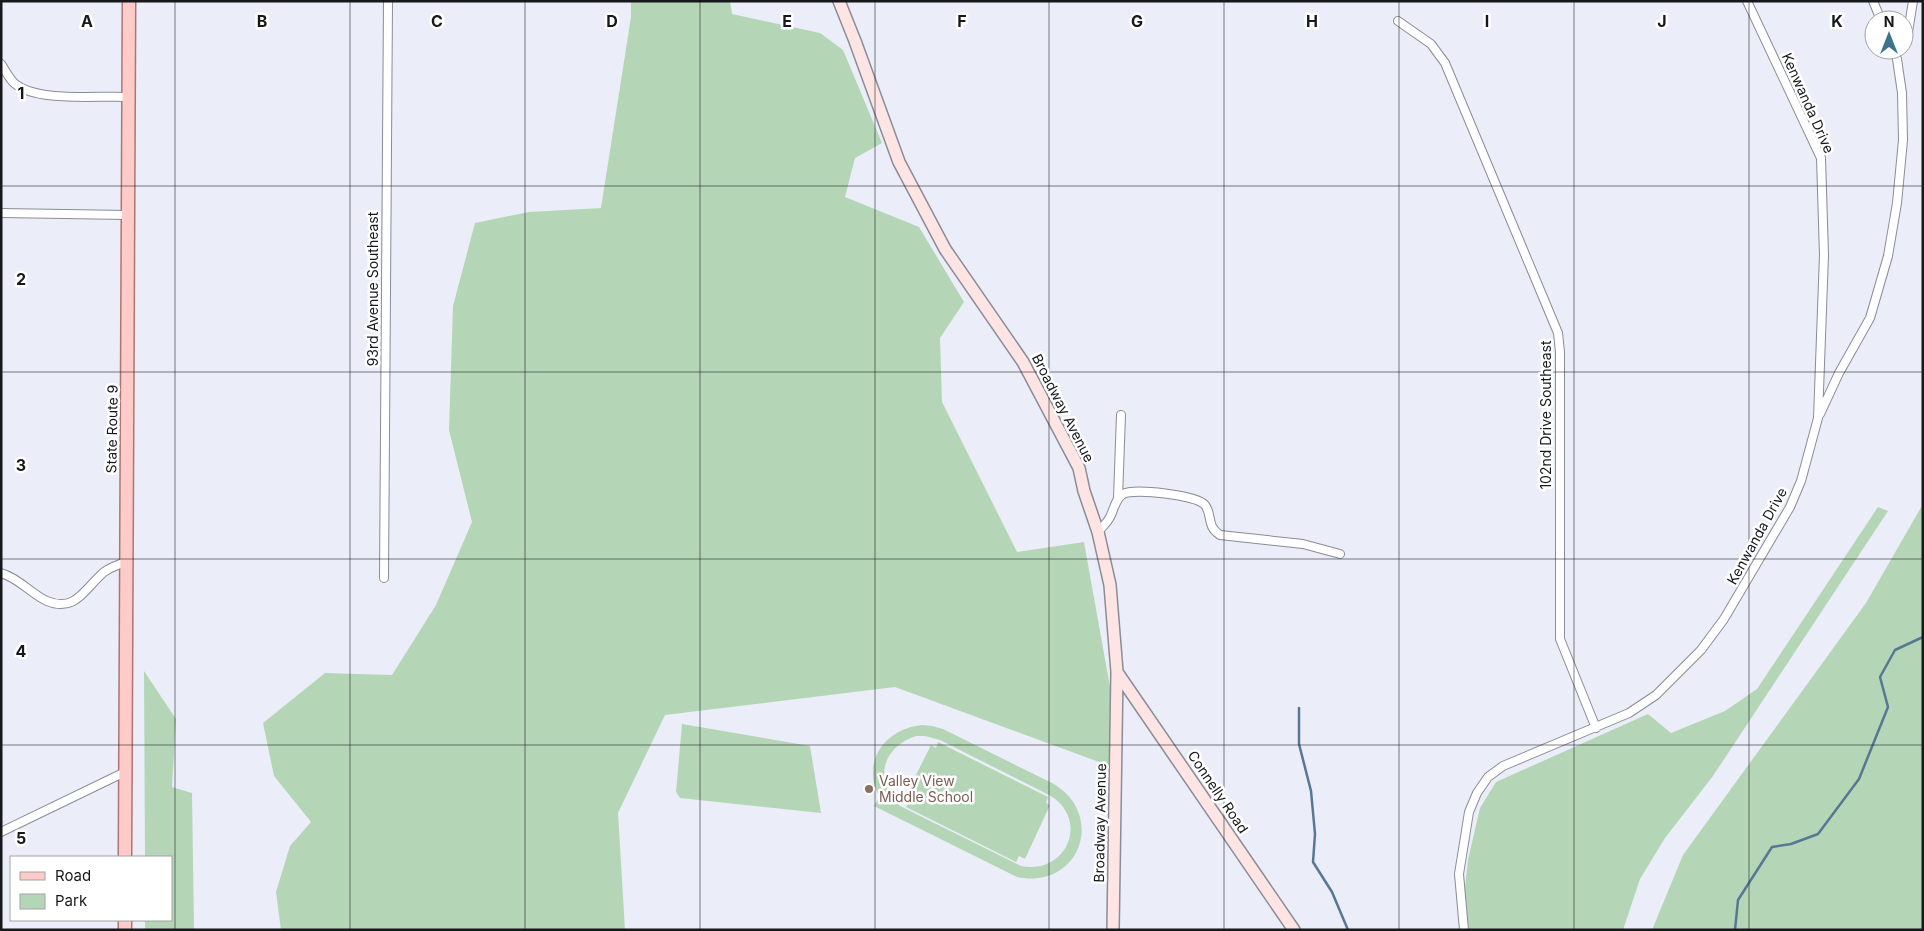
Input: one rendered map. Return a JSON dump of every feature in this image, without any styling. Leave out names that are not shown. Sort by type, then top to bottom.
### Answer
[{"type":"main road","name":"State Route 9","points":[[125,856],[129,1]]},
{"type":"street","name":"93rd Avenue Southeast","points":[[384,578],[388,1]]},
{"type":"street","name":"Broadway Avenue","points":[[839,1],[899,162],[945,249],[1023,362],[1079,468],[1084,491],[1098,532],[1110,584],[1117,672],[1113,930]]},
{"type":"street","name":"Kenwanda Drive","points":[[1464,930],[1459,874],[1469,812],[1477,793],[1488,777],[1503,766],[1629,713],[1656,695],[1701,650],[1724,619],[1790,507],[1801,481],[1818,418],[1824,255],[1821,158],[1747,1]]},
{"type":"street","name":"102nd Drive Southeast","points":[[1398,20],[1431,44],[1445,63],[1558,333],[1560,352],[1560,639],[1596,728]]},
{"type":"street","points":[[1818,418],[1839,373],[1870,318],[1888,256],[1897,203],[1903,140],[1902,93],[1898,60]]},
{"type":"street","points":[[1,64],[15,83],[32,92],[56,96],[129,97]]},
{"type":"street","points":[[1,213],[128,215]]},
{"type":"street","points":[[1098,532],[1110,518],[1118,498],[1121,415]]},
{"type":"street","points":[[1118,498],[1129,492],[1190,498],[1205,505],[1213,530],[1220,535],[1303,544],[1340,554]]},
{"type":"street","points":[[1,573],[17,579],[46,600],[60,605],[73,602],[82,596],[105,572],[125,562]]},
{"type":"street","name":"Connelly Road","points":[[1117,672],[1294,930]]},
{"type":"street","points":[[1,832],[126,772]]},
{"type":"green space","points":[[631,1],[730,1],[732,14],[820,33],[843,50],[882,143],[855,158],[845,197],[919,227],[964,302],[940,338],[942,402],[1017,552],[1084,542],[1117,726],[1110,766],[895,687],[665,715],[618,813],[625,930],[281,930],[276,892],[290,846],[311,822],[274,776],[263,723],[325,673],[392,675],[436,605],[472,522],[449,430],[453,306],[475,223],[529,212],[601,208],[631,17]]},
{"type":"green space","points":[[1923,504],[1923,930],[1652,930],[1683,855],[1866,603]]},
{"type":"green space","points":[[1878,507],[1888,511],[1713,776],[1665,838],[1640,879],[1623,930],[1469,930],[1464,897],[1468,860],[1480,808],[1496,782],[1648,714],[1671,733],[1725,711],[1757,689]]},
{"type":"green space","points":[[144,671],[176,719],[172,787],[192,793],[194,930],[145,930],[145,921],[172,921],[172,856],[145,856]]},
{"type":"green space","points":[[682,724],[810,746],[821,813],[680,798],[676,792]]},
{"type":"green space","points":[[922,725],[943,729],[1052,783],[1069,796],[1079,813],[1082,830],[1079,846],[1070,861],[1057,872],[1039,878],[1017,877],[874,806],[879,797],[874,784],[873,771],[875,759],[887,740],[909,728]],"holes":[[[916,736],[940,740],[1049,795],[1061,805],[1069,817],[1071,830],[1068,842],[1061,854],[1051,862],[1037,866],[1021,866],[900,806],[886,786],[885,766],[895,748],[904,741]]]},
{"type":"green space","points":[[938,742],[1048,797],[1046,803],[1050,805],[1025,859],[1019,856],[1016,862],[906,807],[909,801],[904,799],[931,745],[936,748]]},
{"type":"waterway","points":[[1735,930],[1738,900],[1772,847],[1791,844],[1818,834],[1859,779],[1888,707],[1880,677],[1895,650],[1923,637]]},
{"type":"waterway","points":[[1299,708],[1299,744],[1311,791],[1315,834],[1313,862],[1332,892],[1348,930]]},
{"type":"place","name":"Valley View Middle School","points":[[869,789]]}]
